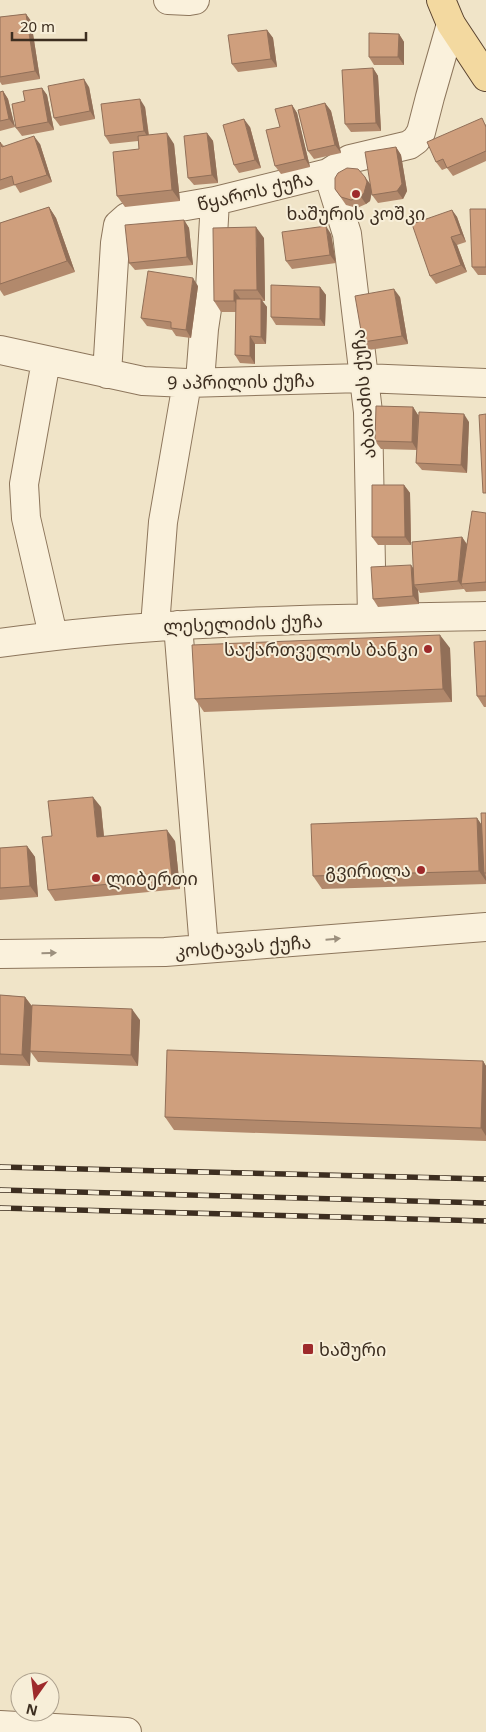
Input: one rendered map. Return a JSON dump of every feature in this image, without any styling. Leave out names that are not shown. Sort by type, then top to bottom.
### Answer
[{"type":"main road","points":[[446,12],[486,76]]},
{"type":"street","points":[[168,0],[189,2],[195,0]]},
{"type":"street","name":"წყაროს ქუჩა","points":[[107,374],[115,243],[118,225],[127,217],[142,212],[169,210],[215,201],[328,173],[350,160],[409,145],[416,140],[421,132],[430,97],[446,12]]},
{"type":"street","name":"აბაიაძის ქუჩა","points":[[328,173],[347,234],[368,412],[372,618]]},
{"type":"street","points":[[204,950],[167,626],[163,522],[204,329],[210,289],[215,201]]},
{"type":"street","name":"9 აპრილის ქუჩა","points":[[0,350],[143,381],[193,382],[363,378],[486,383]]},
{"type":"street","points":[[46,361],[24,484],[26,518],[52,635]]},
{"type":"street","name":"ლესელიძის ქუჩა","points":[[0,643],[52,635],[167,626],[372,618],[486,616]]},
{"type":"street","name":"კოსტავას ქუჩა","points":[[0,954],[204,950],[486,927]]},
{"type":"street","points":[[0,1725],[127,1732]]},
{"type":"building","points":[[26,14],[35,71],[0,77],[0,17]]},
{"type":"building","points":[[267,30],[271,59],[232,64],[228,35]]},
{"type":"building","points":[[369,33],[399,34],[398,57],[369,57]]},
{"type":"building","points":[[373,68],[376,123],[345,124],[342,70]]},
{"type":"building","points":[[84,79],[90,111],[54,118],[48,86]]},
{"type":"building","points":[[42,88],[48,122],[16,128],[12,104],[25,101],[23,91]]},
{"type":"building","points":[[3,91],[9,119],[0,121],[0,92]]},
{"type":"building","points":[[140,99],[144,131],[105,136],[101,104]]},
{"type":"building","points":[[325,103],[335,145],[308,151],[298,110]]},
{"type":"building","points":[[292,105],[305,159],[275,166],[266,130],[280,127],[275,109]]},
{"type":"building","points":[[482,118],[486,127],[486,151],[447,168],[443,159],[436,162],[427,142]]},
{"type":"building","points":[[244,119],[255,160],[234,165],[223,125]]},
{"type":"building","points":[[167,133],[172,190],[117,196],[113,152],[139,149],[138,136]]},
{"type":"building","points":[[207,133],[212,175],[188,178],[184,136]]},
{"type":"building","points":[[34,136],[47,175],[14,185],[12,176],[0,180],[0,142],[2,147]]},
{"type":"building","points":[[396,147],[402,184],[397,191],[372,195],[365,152]]},
{"type":"building","name":"ხაშურის კოშკი","points":[[347,168],[358,169],[367,182],[361,197],[351,200],[341,197],[335,189],[335,178],[338,173]]},
{"type":"building","points":[[49,207],[67,261],[0,284],[0,223]]},
{"type":"building","points":[[470,209],[486,209],[486,267],[472,267]]},
{"type":"building","points":[[452,210],[461,234],[451,237],[461,265],[430,276],[412,224]]},
{"type":"building","points":[[184,220],[187,257],[129,263],[125,225]]},
{"type":"building","points":[[326,226],[330,255],[286,261],[282,232]]},
{"type":"building","points":[[256,227],[257,290],[234,290],[234,301],[214,301],[213,228]]},
{"type":"building","points":[[148,271],[193,278],[186,330],[171,328],[171,322],[141,318]]},
{"type":"building","points":[[271,285],[320,287],[320,319],[271,317]]},
{"type":"building","points":[[394,289],[402,336],[363,342],[355,296]]},
{"type":"building","points":[[236,299],[261,299],[261,337],[250,336],[250,356],[235,355]]},
{"type":"building","points":[[376,406],[413,407],[412,442],[375,441]]},
{"type":"building","points":[[419,412],[464,414],[461,465],[416,463]]},
{"type":"building","points":[[486,414],[486,493],[483,493],[479,415]]},
{"type":"building","points":[[372,485],[404,485],[405,537],[372,537]]},
{"type":"building","points":[[472,511],[486,513],[486,582],[461,584]]},
{"type":"building","points":[[462,537],[458,581],[414,585],[412,542]]},
{"type":"building","points":[[411,565],[413,596],[373,599],[371,567]]},
{"type":"building","points":[[440,635],[443,689],[195,699],[192,645]]},
{"type":"building","points":[[486,641],[486,696],[477,696],[474,642]]},
{"type":"building","points":[[93,797],[97,837],[167,830],[172,878],[48,890],[42,837],[52,836],[48,801]]},
{"type":"building","points":[[481,813],[486,813],[486,873],[484,873]]},
{"type":"building","points":[[477,818],[479,871],[313,876],[311,824]]},
{"type":"building","points":[[27,846],[30,886],[0,888],[0,848]]},
{"type":"building","points":[[0,995],[25,997],[22,1055],[0,1054]]},
{"type":"building","points":[[32,1005],[132,1009],[131,1055],[30,1051]]},
{"type":"building","points":[[167,1050],[483,1061],[481,1128],[165,1117]]},
{"type":"railway","points":[[0,1167],[486,1179]]},
{"type":"railway","points":[[0,1190],[486,1203]]},
{"type":"railway","points":[[0,1208],[486,1221]]},
{"type":"place","name":"ხაშურის კოშკი","points":[[356,194]]},
{"type":"place","name":"საქართველოს ბანკი","points":[[428,649]]},
{"type":"place","name":"გვირილა","points":[[421,870]]},
{"type":"place","name":"ლიბერთი","points":[[96,878]]},
{"type":"place","name":"ხაშური","points":[[308,1349]]}]
